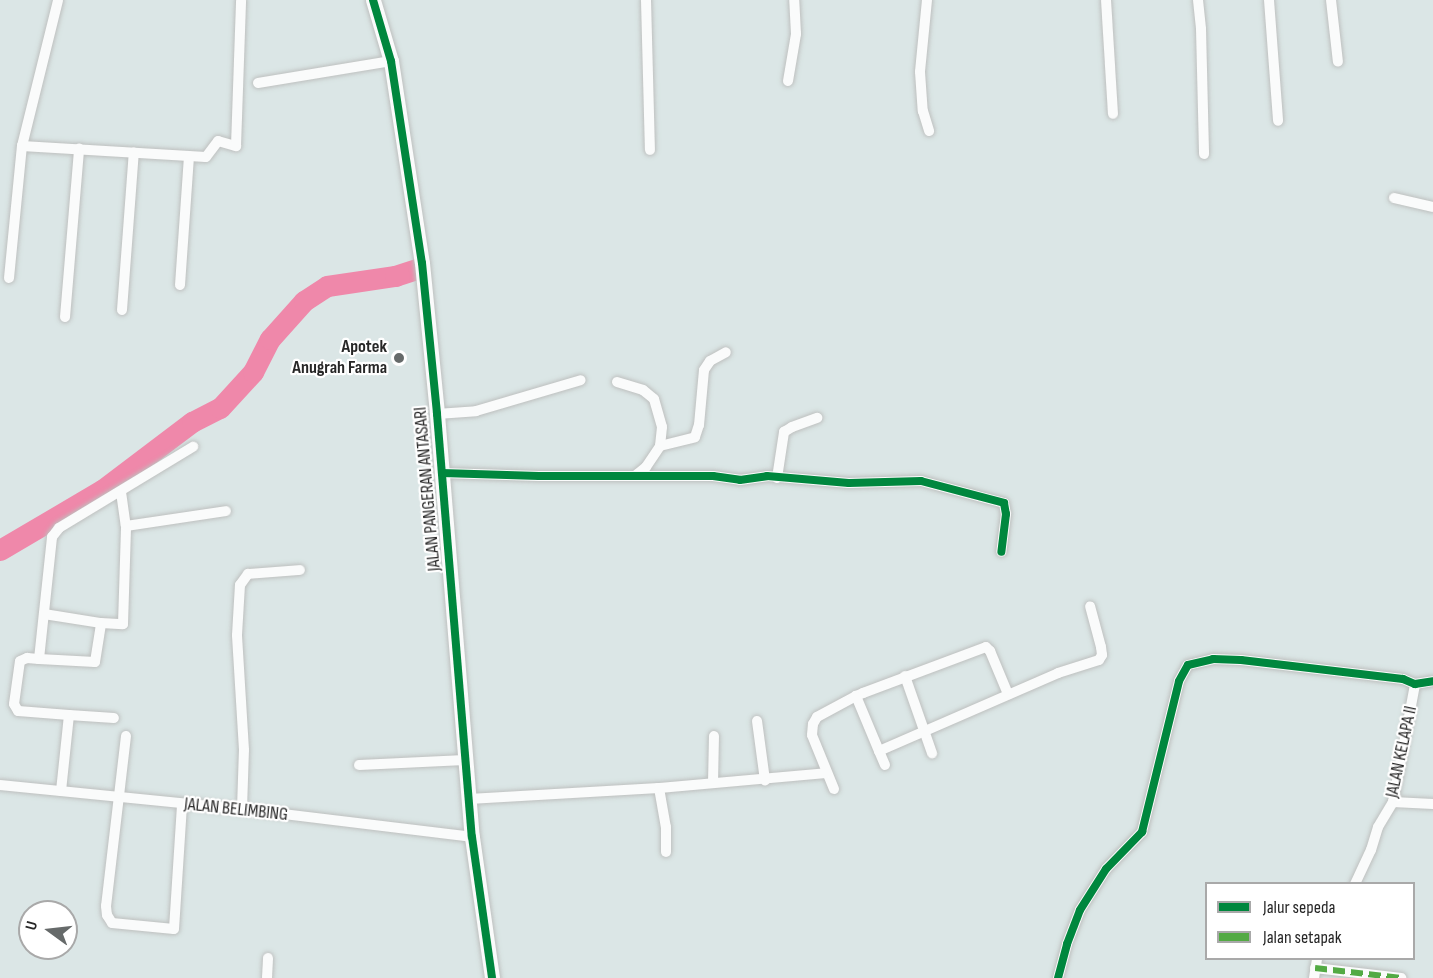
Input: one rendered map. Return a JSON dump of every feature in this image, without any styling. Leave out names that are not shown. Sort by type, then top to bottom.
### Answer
[{"type":"street","points":[[9,278],[22,146],[58,0]]},
{"type":"street","points":[[22,146],[206,157],[218,141],[236,146],[242,0]]},
{"type":"street","name":"JALAN PANGERAN ANTASARI","points":[[373,0],[392,62],[422,263],[437,414],[472,837],[492,978]]},
{"type":"street","points":[[646,0],[650,150]]},
{"type":"street","points":[[788,81],[796,34],[794,0]]},
{"type":"street","points":[[927,0],[920,72],[923,111],[929,131]]},
{"type":"street","points":[[1106,0],[1113,114]]},
{"type":"street","points":[[1198,0],[1201,29],[1204,154]]},
{"type":"street","points":[[1269,0],[1278,122]]},
{"type":"street","points":[[1331,0],[1338,62]]},
{"type":"street","points":[[258,83],[392,62]]},
{"type":"street","points":[[65,317],[80,149]]},
{"type":"street","points":[[122,310],[134,152]]},
{"type":"street","points":[[180,285],[189,156]]},
{"type":"street","points":[[1394,198],[1433,207]]},
{"type":"street","points":[[660,446],[695,437],[699,425],[704,370],[710,361],[726,352]]},
{"type":"street","points":[[437,414],[476,411],[581,380]]},
{"type":"street","points":[[617,382],[643,390],[654,399],[662,427],[660,446],[646,467],[635,476]]},
{"type":"street","points":[[777,478],[784,432],[818,418]]},
{"type":"street","points":[[39,659],[50,544],[54,533],[121,492],[153,469],[193,447]]},
{"type":"street","points":[[442,473],[713,476],[740,480],[777,478],[849,483],[921,481],[1001,501],[1005,505],[1006,514],[1002,552]]},
{"type":"street","points":[[44,614],[101,623],[120,624],[125,620],[126,526],[121,492]]},
{"type":"street","points":[[126,526],[226,511]]},
{"type":"street","points":[[242,809],[244,750],[237,634],[240,585],[248,574],[300,570]]},
{"type":"street","points":[[879,751],[1008,694],[1102,657],[1090,606]]},
{"type":"street","points":[[101,623],[101,662],[24,658],[20,661],[15,709],[114,718]]},
{"type":"street","points":[[834,789],[812,735],[814,720],[856,696],[986,647],[990,651],[1008,694]]},
{"type":"street","points":[[1058,978],[1080,910],[1106,869],[1142,832],[1179,681],[1188,664],[1213,659],[1284,663],[1403,679],[1415,684],[1433,681]]},
{"type":"street","points":[[905,676],[932,753]]},
{"type":"street","name":"JALAN KELAPA II","points":[[1356,882],[1378,827],[1393,802],[1415,684]]},
{"type":"street","points":[[856,696],[885,765]]},
{"type":"street","points":[[61,791],[69,714]]},
{"type":"street","points":[[757,721],[765,780]]},
{"type":"street","points":[[126,736],[106,906],[108,920],[115,924],[174,929],[182,805]]},
{"type":"street","points":[[713,783],[714,736]]},
{"type":"street","points":[[359,765],[465,760]]},
{"type":"street","points":[[469,799],[659,788],[826,773]]},
{"type":"street","name":"JALAN BELIMBING","points":[[0,784],[182,805],[242,809],[472,837]]},
{"type":"street","points":[[659,788],[666,827],[666,852]]},
{"type":"street","points":[[1393,802],[1433,804]]},
{"type":"street","points":[[267,978],[268,958]]},
{"type":"street","points":[[1315,968],[1401,978]]},
{"type":"waterway","points":[[0,550],[102,490],[192,422],[220,408],[253,372],[270,339],[304,301],[327,286],[395,276],[419,268]]},
{"type":"marked path","points":[[1315,968],[1401,978]]},
{"type":"cycle path","points":[[373,0],[391,61],[422,263],[437,414],[472,837],[492,978]]},
{"type":"cycle path","points":[[442,473],[539,476],[713,476],[740,480],[767,476],[849,483],[921,481],[1004,503],[1006,514],[1001,552]]},
{"type":"cycle path","points":[[1058,978],[1067,944],[1080,910],[1106,869],[1142,832],[1179,681],[1188,665],[1213,659],[1241,660],[1403,679],[1415,684],[1433,681]]},
{"type":"place","name":"Apotek Anugrah Farma","points":[[399,358]]}]
